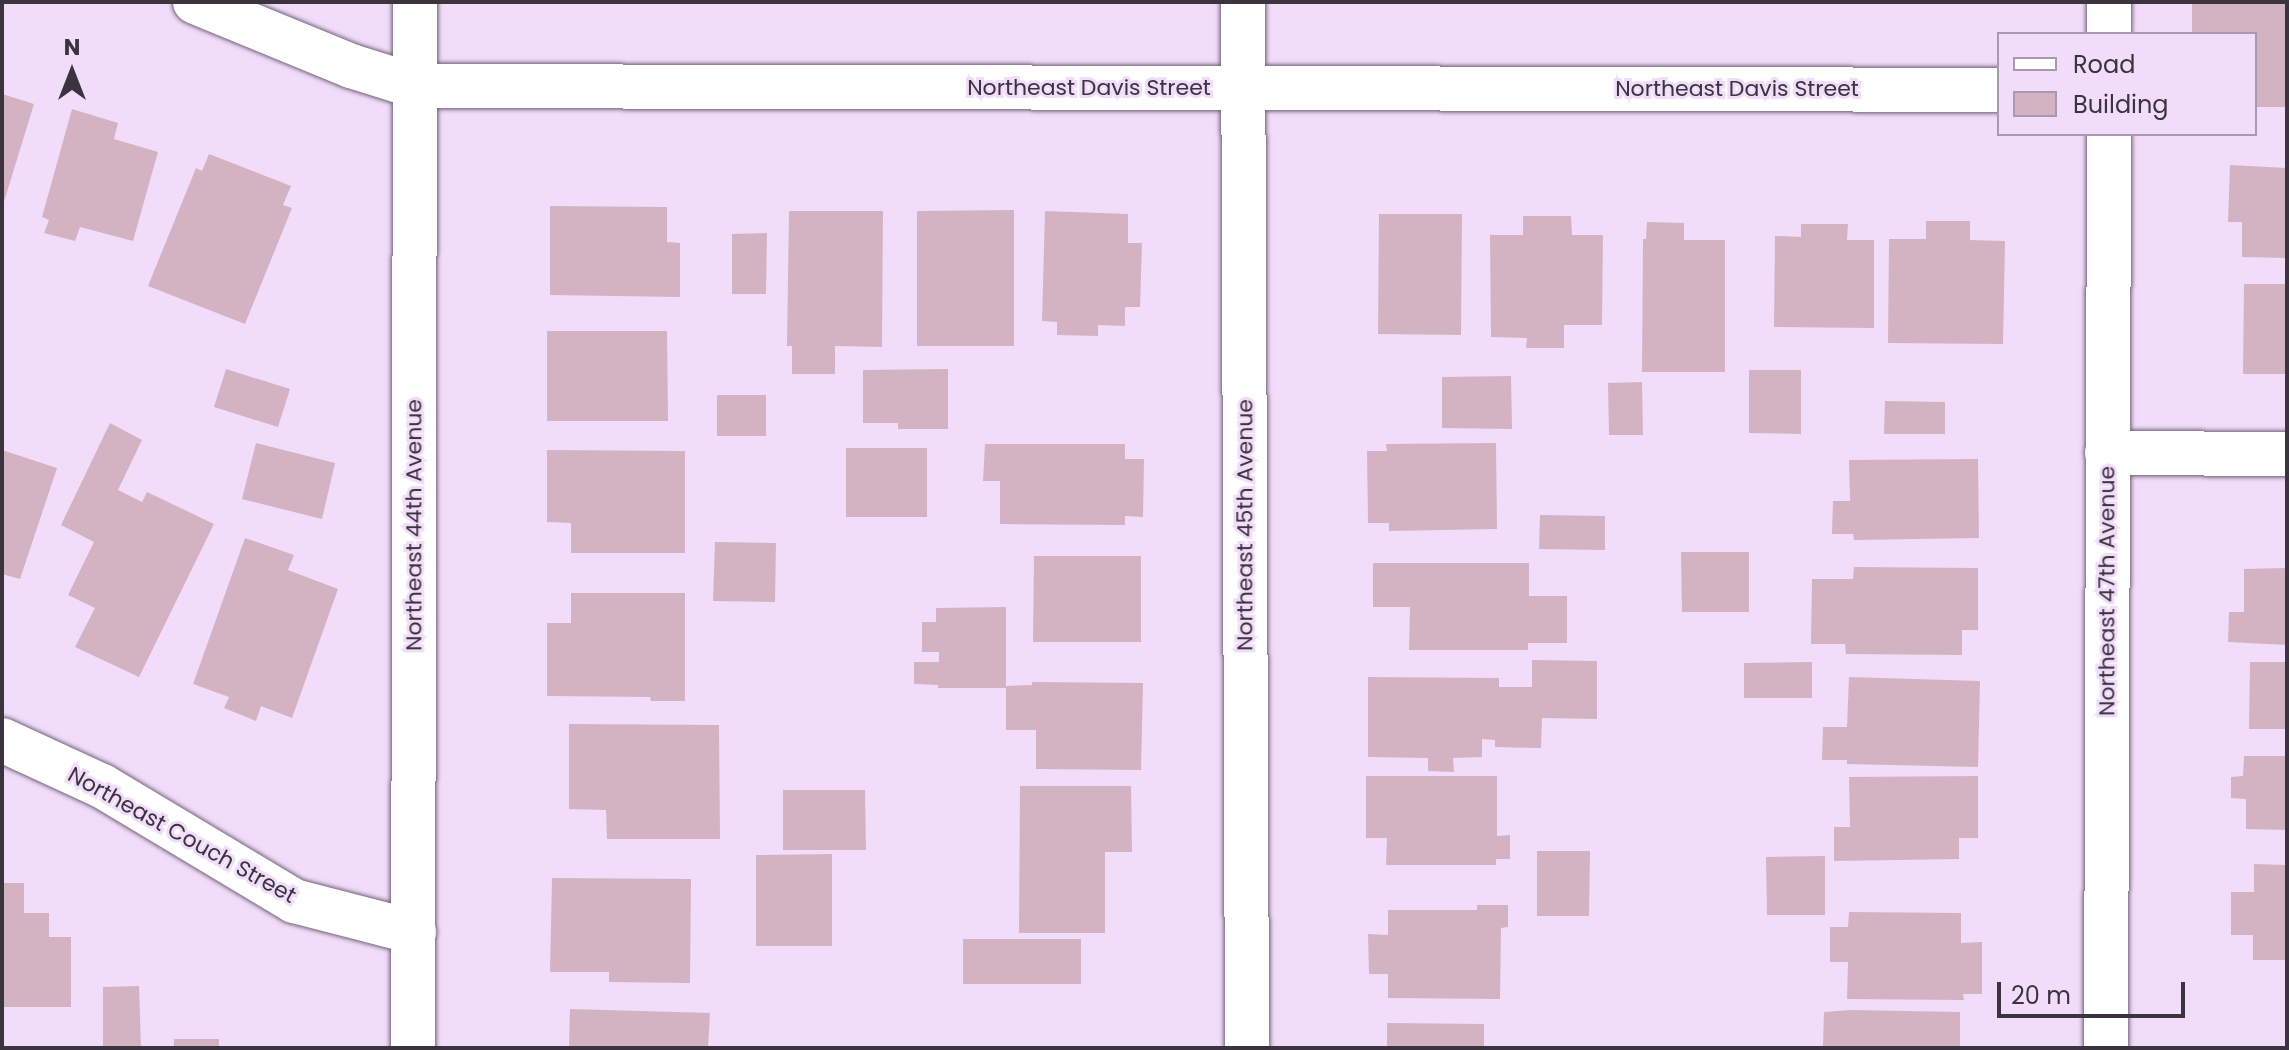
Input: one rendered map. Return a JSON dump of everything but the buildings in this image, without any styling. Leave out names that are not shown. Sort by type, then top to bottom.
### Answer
[{"type":"street","name":"Northeast Davis Street","points":[[195,2],[351,66],[415,86],[1997,90]]},
{"type":"street","name":"Northeast 44th Avenue","points":[[413,1048],[415,2]]},
{"type":"street","name":"Northeast 45th Avenue","points":[[1243,2],[1247,1048]]},
{"type":"street","points":[[2109,2],[2109,32]]},
{"type":"street","name":"Northeast 47th Avenue","points":[[2106,1048],[2109,136]]},
{"type":"street","points":[[2107,453],[2287,454]]},
{"type":"street","name":"Northeast Couch Street","points":[[2,740],[102,786],[294,901],[414,932]]}]
